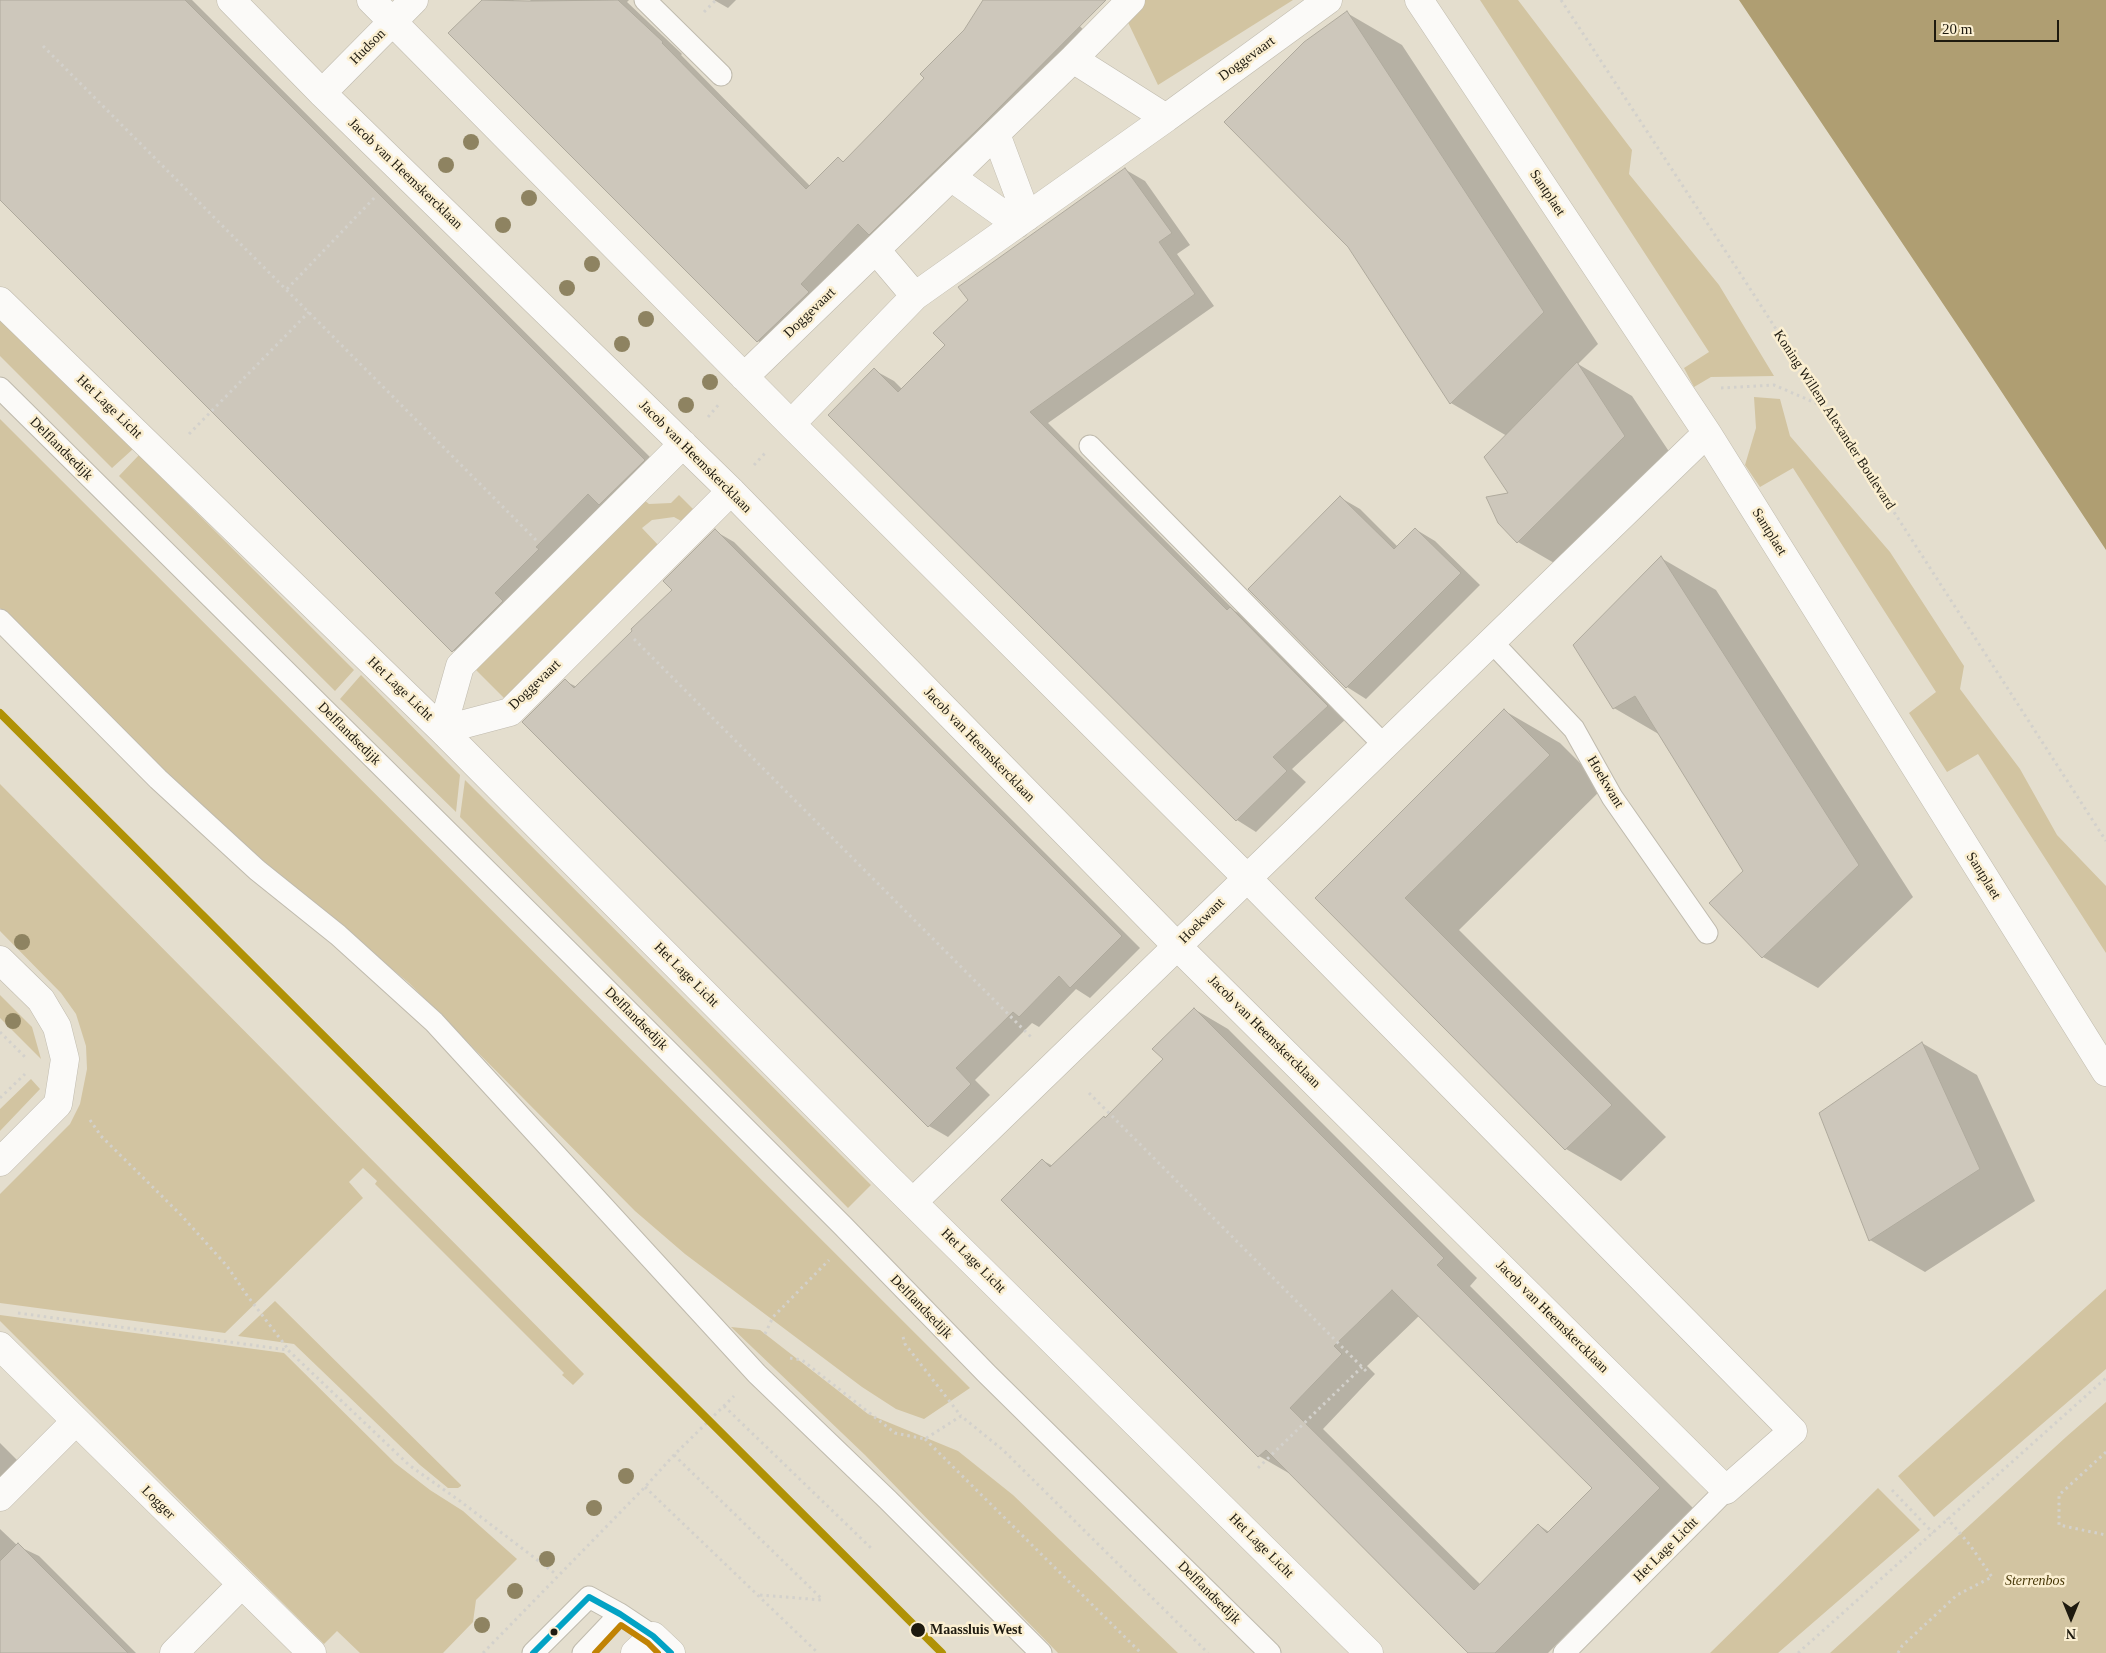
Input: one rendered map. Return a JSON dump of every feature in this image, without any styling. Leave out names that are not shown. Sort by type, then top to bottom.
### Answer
[{"type":"street","name":"Jacob van Heemskercklaan","points":[[231,0],[322,93],[683,444],[1177,946],[1726,1490]]},
{"type":"street","points":[[371,0],[744,377],[1246,877],[1793,1431],[1726,1490]]},
{"type":"street","name":"Hudson","points":[[322,93],[414,0]]},
{"type":"street","name":"Doggevaart","points":[[744,377],[1073,59],[1130,0]]},
{"type":"street","name":"Doggevaart","points":[[791,424],[915,296],[1166,118],[1328,0]]},
{"type":"street","name":"Santplaet","points":[[1419,0],[1707,433],[2106,1072]]},
{"type":"street","points":[[1073,59],[1166,118]]},
{"type":"street","points":[[996,134],[1022,221]]},
{"type":"street","points":[[951,177],[1022,221]]},
{"type":"street","points":[[876,250],[915,296]]},
{"type":"street","name":"Het Lage Licht","points":[[0,301],[442,730],[913,1202],[1369,1653]]},
{"type":"street","name":"Hoekwant","points":[[913,1202],[1246,877],[1707,433]]},
{"type":"street","points":[[442,730],[460,666],[683,444]]},
{"type":"street","name":"Doggevaart","points":[[442,730],[510,712],[730,491]]},
{"type":"street","points":[[0,960],[41,1000],[57,1026],[65,1059],[58,1104],[0,1162]]},
{"type":"street","name":"Logger","points":[[0,1346],[75,1422],[312,1653]]},
{"type":"street","points":[[0,1497],[75,1422]]},
{"type":"street","points":[[174,1653],[241,1585]]},
{"type":"lane","points":[[645,0],[721,74]]},
{"type":"lane","name":"Delflandsedijk","points":[[0,388],[574,957],[842,1225],[987,1374],[1270,1653]]},
{"type":"lane","points":[[1090,446],[1384,745]]},
{"type":"lane","points":[[0,620],[158,779],[228,844],[257,870],[338,935],[434,1022],[757,1374],[888,1500],[1040,1653]]},
{"type":"lane","name":"Hoekwant","points":[[1491,641],[1574,729],[1612,797],[1707,933]]},
{"type":"lane","name":"Het Lage Licht","points":[[1564,1653],[1726,1490]]},
{"type":"lane","points":[[533,1653],[589,1597],[620,1614],[653,1647]]},
{"type":"lane","points":[[583,1653],[620,1614]]},
{"type":"path","name":"Koning Willem Alexander Boulevard","points":[[1561,0],[2106,841]]},
{"type":"path","points":[[43,46],[561,566]]},
{"type":"path","points":[[287,289],[401,170]]},
{"type":"path","points":[[163,460],[309,312]]},
{"type":"path","points":[[683,444],[744,377]]},
{"type":"path","points":[[1739,386],[1774,385],[1826,408]]},
{"type":"path","points":[[730,491],[791,424]]},
{"type":"path","points":[[608,614],[1031,1037]]},
{"type":"path","points":[[0,1032],[34,1066]]},
{"type":"path","points":[[0,1098],[27,1072]]},
{"type":"path","points":[[62,1079],[102,1136],[181,1215],[228,1266],[246,1294],[288,1350],[409,1465],[460,1501],[557,1575]]},
{"type":"path","points":[[1089,1093],[1368,1373]]},
{"type":"path","points":[[762,1340],[774,1317],[828,1261]]},
{"type":"path","points":[[10,1312],[288,1350]]},
{"type":"path","points":[[482,1653],[674,1455],[757,1374],[781,1356],[802,1360],[895,1433],[925,1439],[1141,1653]]},
{"type":"path","points":[[1258,1468],[1362,1367]]},
{"type":"path","points":[[1798,1653],[2106,1378]]},
{"type":"path","points":[[724,1406],[872,1550]]},
{"type":"path","points":[[925,1439],[960,1416],[1003,1450],[1208,1653]]},
{"type":"path","points":[[2106,1452],[2059,1495],[2060,1525],[2106,1535]]},
{"type":"path","points":[[674,1455],[823,1600],[760,1595]]},
{"type":"path","points":[[645,1487],[760,1595],[818,1653]]},
{"type":"path","points":[[1892,1490],[1933,1533]]},
{"type":"path","points":[[1898,1653],[1902,1646],[1957,1595],[1992,1577],[1970,1545],[1947,1518]]},
{"type":"green space","points":[[1136,0],[1293,0],[1158,85],[1123,12]]},
{"type":"green space","points":[[1480,0],[1518,0],[1632,150],[1629,174],[1719,285],[1774,376],[1711,377],[1694,387],[1684,368],[1709,352]]},
{"type":"green space","points":[[0,315],[133,449],[112,468],[0,356]]},
{"type":"green space","points":[[1754,397],[1780,399],[1790,436],[1890,552],[1964,666],[1960,689],[2020,769],[2057,835],[2106,886],[2106,953],[1978,754],[1947,772],[1909,713],[1936,692],[1793,468],[1760,487],[1745,465],[1756,428]]},
{"type":"green space","points":[[0,419],[970,1388],[924,1419],[896,1409],[862,1387],[685,1254],[635,1211],[409,983],[276,874],[148,756],[0,608]]},
{"type":"green space","points":[[139,455],[354,670],[335,691],[119,476]]},
{"type":"green space","points":[[679,495],[695,511],[683,522],[674,517],[652,520],[642,528],[660,547],[507,701],[474,668],[643,499],[649,504],[671,503]]},
{"type":"green space","points":[[361,675],[460,775],[456,812],[340,699]]},
{"type":"green space","points":[[465,780],[871,1185],[848,1208],[460,817]]},
{"type":"green space","points":[[0,784],[584,1374],[573,1385],[562,1375],[564,1373],[375,1184],[377,1181],[363,1168],[349,1182],[363,1198],[225,1333],[0,1303],[0,1194],[70,1124],[80,1104],[87,1069],[86,1046],[76,1014],[61,993],[0,931]]},
{"type":"green space","points":[[0,995],[32,1027],[41,1059],[0,1018]]},
{"type":"green space","points":[[31,1079],[40,1089],[0,1131],[0,1109]]},
{"type":"green space","points":[[2106,1289],[2106,1369],[1934,1517],[1898,1476]]},
{"type":"green space","points":[[275,1301],[461,1486],[458,1488],[448,1488],[420,1465],[294,1344],[238,1336]]},
{"type":"green space","points":[[0,1315],[284,1353],[395,1463],[430,1490],[463,1511],[517,1559],[476,1600],[473,1622],[443,1653],[360,1653],[337,1631],[324,1644],[0,1321]]},
{"type":"green space","points":[[731,1327],[760,1330],[868,1414],[958,1451],[1013,1495],[1178,1653],[1058,1653],[865,1455]]},
{"type":"green space","name":"Sterrenbos","points":[[2106,1402],[2106,1653],[1830,1653],[2066,1437]]},
{"type":"green space","points":[[1878,1488],[1920,1530],[1778,1653],[1710,1653]]},
{"type":"shaded area","points":[[1739,0],[2106,0],[2106,550],[1970,344]]},
{"type":"building","points":[[0,0],[185,0],[645,460],[599,505],[588,494],[536,547],[539,549],[495,593],[503,601],[452,652],[0,200]]},
{"type":"building","points":[[482,0],[618,0],[663,42],[806,189],[838,157],[843,162],[924,78],[920,74],[964,30],[983,0],[1106,0],[869,235],[858,224],[801,284],[809,292],[757,342],[448,33]]},
{"type":"building","points":[[1347,11],[1544,312],[1450,404],[1348,247],[1224,122],[1304,42]]},
{"type":"building","points":[[1125,168],[1172,233],[1159,242],[1195,294],[1030,412],[1227,610],[1230,607],[1328,706],[1273,757],[1287,771],[1236,821],[828,415],[874,368],[898,392],[945,345],[933,333],[968,300],[958,287]]},
{"type":"building","points":[[1577,362],[1625,436],[1517,543],[1498,523],[1486,497],[1508,493],[1484,457]]},
{"type":"building","points":[[1340,496],[1394,549],[1415,528],[1461,573],[1346,688],[1248,589]]},
{"type":"building","points":[[715,529],[1122,936],[1070,988],[1059,976],[1019,1017],[1013,1012],[956,1068],[971,1084],[928,1127],[522,722],[565,679],[574,688],[632,631],[631,629],[672,590],[663,581]]},
{"type":"building","points":[[1661,556],[1859,865],[1762,958],[1709,903],[1743,871],[1635,696],[1613,709],[1573,645]]},
{"type":"building","points":[[1504,709],[1550,755],[1405,898],[1612,1105],[1565,1150],[1315,898]]},
{"type":"building","points":[[1194,1008],[1444,1258],[1437,1265],[1660,1488],[1495,1653],[1468,1653],[1266,1450],[1258,1457],[1001,1200],[1042,1159],[1050,1167],[1104,1116],[1105,1118],[1163,1059],[1152,1049]],"holes":[[[1392,1290],[1592,1488],[1547,1533],[1538,1524],[1474,1590],[1290,1408],[1342,1354],[1334,1346]]]},
{"type":"building","points":[[1922,1042],[1980,1169],[1869,1241],[1819,1113]]},
{"type":"building","points":[[18,1543],[128,1653],[0,1653],[0,1561]]},
{"type":"transit line","points":[[0,713],[942,1653]]},
{"type":"transit line","points":[[533,1653],[589,1597],[620,1614],[653,1636],[671,1653]]},
{"type":"transit line","points":[[595,1653],[621,1625],[648,1643],[658,1653]]},
{"type":"place","name":"Maassluis West","points":[[918,1630]]}]
